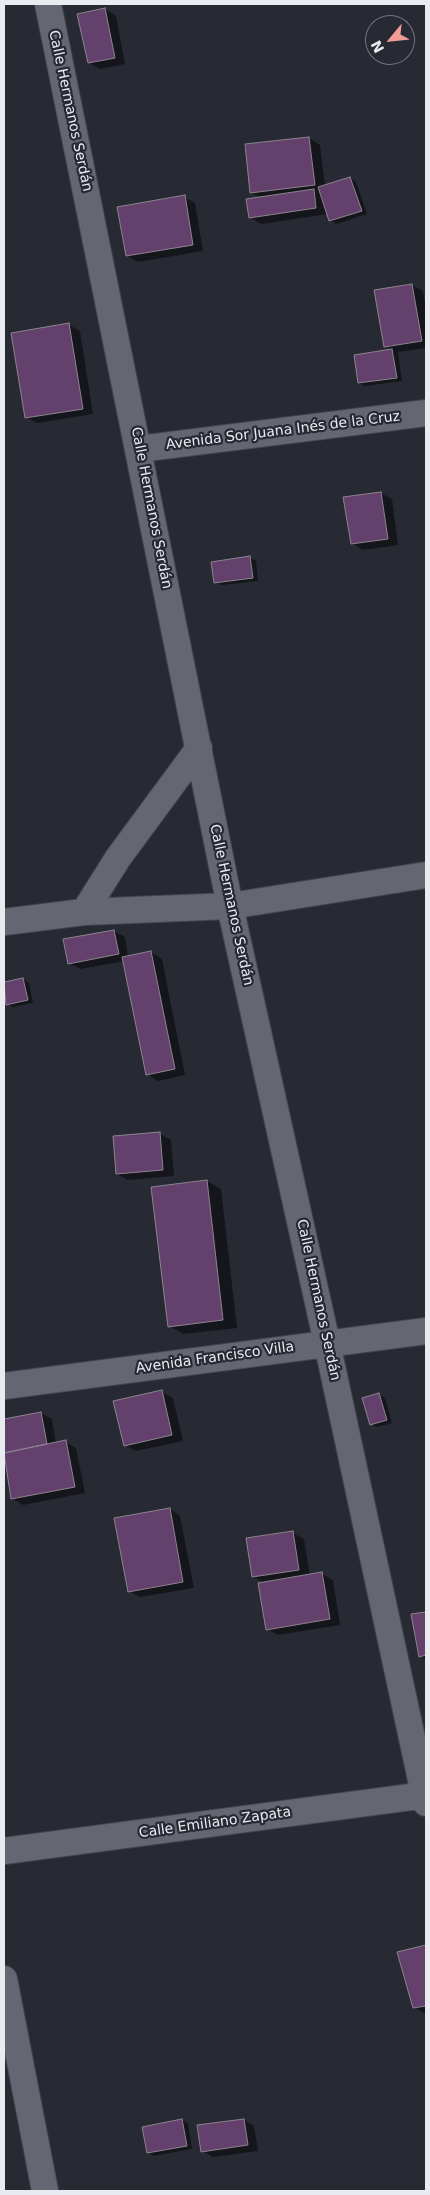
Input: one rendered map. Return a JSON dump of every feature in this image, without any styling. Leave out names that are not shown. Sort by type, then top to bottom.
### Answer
[{"type":"street","name":"Calle Hermanos Serdán","points":[[48,4],[230,906],[328,1344],[426,1798]]},
{"type":"street","name":"Avenida Sor Juana Inés de la Cruz","points":[[139,450],[426,413]]},
{"type":"street","points":[[84,912],[118,858],[199,748]]},
{"type":"street","points":[[4,922],[84,912],[230,906],[426,875]]},
{"type":"street","name":"Avenida Francisco Villa","points":[[4,1386],[426,1331]]},
{"type":"street","name":"Calle Emiliano Zapata","points":[[4,1851],[426,1798]]},
{"type":"street","points":[[4,1979],[45,2191]]},
{"type":"building","points":[[105,8],[115,58],[88,63],[77,14]]},
{"type":"building","points":[[309,137],[315,185],[250,193],[245,144]]},
{"type":"building","points":[[350,177],[362,211],[329,221],[318,187]]},
{"type":"building","points":[[314,189],[316,208],[249,218],[246,199]]},
{"type":"building","points":[[185,195],[193,245],[126,256],[117,207]]},
{"type":"building","points":[[412,284],[422,341],[384,347],[374,290]]},
{"type":"building","points":[[69,323],[83,409],[25,418],[11,333]]},
{"type":"building","points":[[392,349],[397,378],[358,383],[354,355]]},
{"type":"building","points":[[381,492],[388,539],[351,544],[343,497]]},
{"type":"building","points":[[250,556],[253,578],[214,583],[211,562]]},
{"type":"building","points":[[114,930],[119,954],[68,964],[63,939]]},
{"type":"building","points":[[151,951],[175,1069],[146,1075],[122,957]]},
{"type":"building","points":[[23,978],[28,1000],[6,1005],[4,982]]},
{"type":"building","points":[[160,1132],[163,1170],[116,1174],[113,1136]]},
{"type":"building","points":[[207,1180],[223,1320],[168,1327],[151,1187]]},
{"type":"building","points":[[162,1390],[172,1435],[124,1446],[113,1401]]},
{"type":"building","points":[[379,1393],[387,1420],[370,1425],[362,1398]]},
{"type":"building","points":[[41,1412],[47,1444],[4,1453],[4,1419]]},
{"type":"building","points":[[66,1440],[75,1487],[11,1499],[4,1453]]},
{"type":"building","points":[[170,1508],[183,1582],[128,1592],[114,1518]]},
{"type":"building","points":[[293,1531],[299,1570],[252,1577],[246,1538]]},
{"type":"building","points":[[322,1572],[330,1619],[266,1630],[258,1583]]},
{"type":"building","points":[[426,1612],[426,1655],[419,1657],[411,1614]]},
{"type":"building","points":[[426,1945],[426,2006],[413,2008],[397,1952]]},
{"type":"building","points":[[182,2119],[187,2146],[147,2153],[142,2127]]},
{"type":"building","points":[[244,2119],[248,2145],[201,2152],[197,2125]]}]
